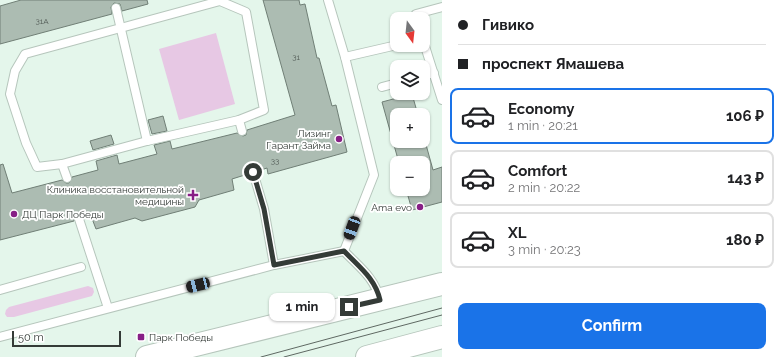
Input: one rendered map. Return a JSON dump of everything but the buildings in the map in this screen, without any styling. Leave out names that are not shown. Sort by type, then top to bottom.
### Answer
[{"type":"main road","points":[[147,357],[442,284]]},
{"type":"main road","points":[[367,357],[442,337]]},
{"type":"lane","points":[[328,0],[345,57],[374,175],[344,251]]},
{"type":"lane","points":[[220,1],[246,12],[264,110],[239,120],[147,141],[62,164],[37,167],[26,143],[10,94],[15,71],[25,54],[120,28],[220,1]]},
{"type":"lane","points":[[423,12],[442,7]]},
{"type":"lane","points":[[116,8],[147,141]]},
{"type":"lane","points":[[345,57],[390,47]]},
{"type":"lane","points":[[428,52],[437,76],[442,100]]},
{"type":"lane","points":[[382,87],[390,85]]},
{"type":"lane","points":[[239,120],[242,131]]},
{"type":"lane","points":[[62,164],[67,178]]},
{"type":"lane","points":[[253,172],[264,209],[274,265]]},
{"type":"lane","points":[[79,219],[108,308]]},
{"type":"lane","points":[[0,337],[274,265],[344,251]]},
{"type":"lane","points":[[344,251],[373,282],[377,288],[380,300]]},
{"type":"lane","points":[[0,290],[81,267]]},
{"type":"shaded area","points":[[216,33],[235,104],[179,120],[159,49]]},
{"type":"shaded area","points":[[88,286],[93,288],[94,292],[92,296],[14,317],[7,317],[5,314],[9,307]]},
{"type":"tram line","points":[[261,357],[442,308]]},
{"type":"tram line","points":[[284,357],[442,315]]},
{"type":"place","name":"Лизинг Гарант Займа","points":[[339,139]]},
{"type":"place","name":"Клиника восстановительной медицины","points":[[193,195]]},
{"type":"place","name":"Ama evo","points":[[420,207]]},
{"type":"place","name":"ДЦ Парк Победы","points":[[14,214]]},
{"type":"place","name":"Парк Победы","points":[[141,337]]},
{"type":"route","points":[[253,172],[264,209],[269,245],[274,265],[344,251],[373,282],[377,288],[380,300],[349,307]]}]
